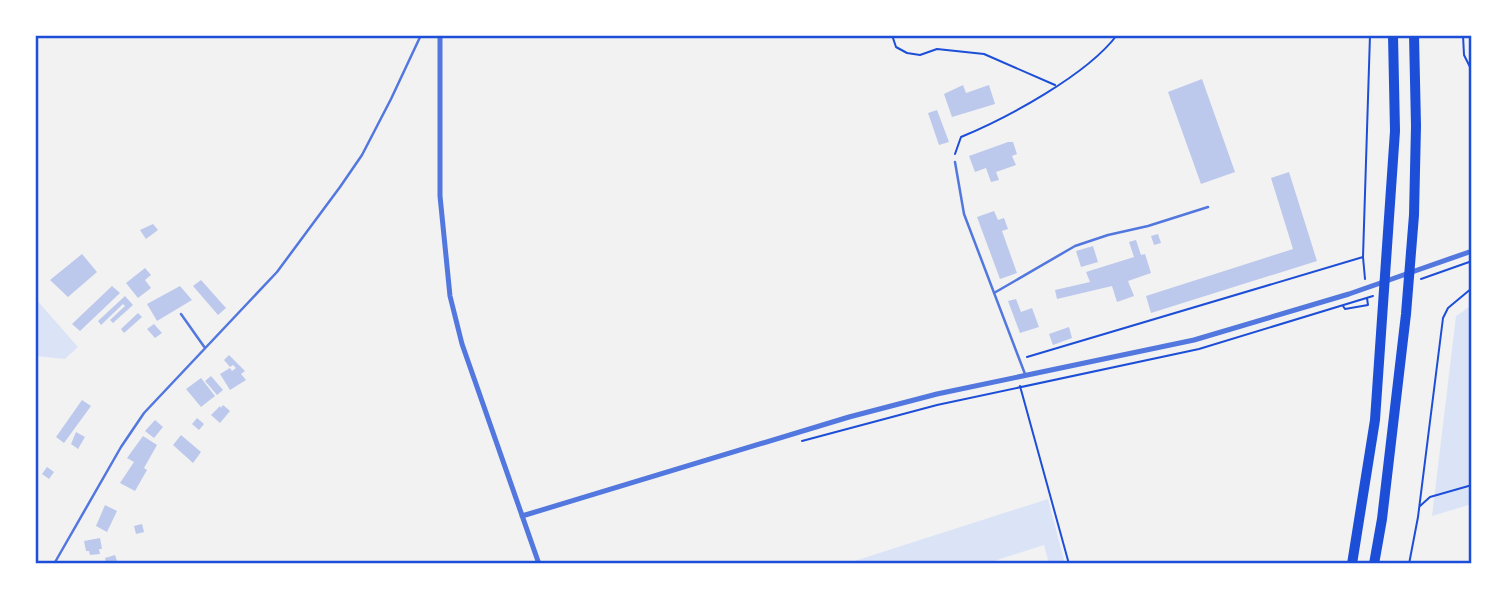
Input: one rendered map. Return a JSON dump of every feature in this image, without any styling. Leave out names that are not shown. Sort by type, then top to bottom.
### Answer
[{"type":"highway","points":[[1352,564],[1375,420],[1395,131],[1393,35]]},
{"type":"highway","points":[[1374,564],[1387,478],[1414,215],[1416,126],[1413,35]]},
{"type":"street","points":[[440,35],[440,196],[450,296],[461,344],[539,564]]},
{"type":"street","points":[[522,516],[849,416],[937,394],[1194,340],[1349,294],[1472,251]]},
{"type":"lane","points":[[54,564],[136,424],[277,272],[340,187],[374,132],[421,35]]},
{"type":"lane","points":[[955,162],[964,214],[1026,375]]},
{"type":"lane","points":[[994,293],[1075,246],[1208,207]]},
{"type":"lane","points":[[181,314],[206,349]]},
{"type":"path","points":[[892,35],[896,47],[907,53],[920,55],[937,49],[984,54],[1056,85]]},
{"type":"path","points":[[955,162],[955,149],[961,137],[1000,121],[1056,85],[1105,51],[1117,35]]},
{"type":"path","points":[[1020,360],[1363,257],[1370,35]]},
{"type":"path","points":[[1463,35],[1464,55],[1472,71]]},
{"type":"path","points":[[1448,270],[1472,261]]},
{"type":"path","points":[[1409,564],[1443,318],[1448,308],[1472,288]]},
{"type":"path","points":[[1343,306],[1345,309],[1368,305]]},
{"type":"path","points":[[1017,377],[1069,564]]},
{"type":"path","points":[[799,442],[856,425],[1072,377]]},
{"type":"path","points":[[1419,506],[1430,497],[1472,485]]},
{"type":"shaded area","points":[[35,298],[78,347],[65,359],[35,356]]},
{"type":"shaded area","points":[[1472,305],[1472,504],[1432,516],[1456,316]]},
{"type":"shaded area","points":[[1048,499],[1065,564],[1049,564],[1044,545],[985,564],[845,564]]},
{"type":"building","points":[[1202,79],[1235,172],[1201,184],[1168,92]]},
{"type":"building","points":[[963,85],[966,93],[989,85],[995,104],[952,117],[944,94]]},
{"type":"building","points":[[937,110],[949,142],[939,145],[928,113]]},
{"type":"building","points":[[1013,142],[1017,154],[1012,156],[1016,165],[996,172],[999,180],[991,182],[986,168],[975,172],[969,156]]},
{"type":"building","points":[[1289,172],[1317,261],[1151,313],[1146,296],[1293,249],[1271,178]]},
{"type":"building","points":[[994,211],[998,220],[1004,218],[1008,229],[1002,231],[1017,273],[1000,279],[977,217]]},
{"type":"building","points":[[153,224],[158,230],[146,239],[140,230]]},
{"type":"building","points":[[1158,234],[1161,243],[1154,245],[1151,236]]},
{"type":"building","points":[[1136,240],[1141,255],[1145,254],[1151,273],[1128,281],[1134,296],[1117,302],[1112,286],[1057,299],[1055,290],[1090,282],[1086,272],[1134,257],[1129,242]]},
{"type":"building","points":[[1093,246],[1098,262],[1081,267],[1076,251]]},
{"type":"building","points":[[82,254],[97,272],[68,297],[50,280]]},
{"type":"building","points":[[145,268],[151,275],[145,280],[151,288],[138,298],[126,283]]},
{"type":"building","points":[[201,280],[226,308],[218,315],[193,286]]},
{"type":"building","points":[[112,286],[120,293],[80,331],[72,324]]},
{"type":"building","points":[[180,286],[192,300],[157,321],[147,304]]},
{"type":"building","points":[[125,296],[133,305],[113,323],[110,320],[125,306],[123,304],[101,325],[98,321]]},
{"type":"building","points":[[1016,299],[1021,312],[1032,308],[1039,327],[1020,333],[1008,301]]},
{"type":"building","points":[[138,313],[142,317],[124,333],[121,329]]},
{"type":"building","points":[[154,324],[162,333],[155,338],[147,329]]},
{"type":"building","points":[[1069,327],[1072,338],[1053,345],[1049,334]]},
{"type":"building","points":[[229,355],[245,371],[241,374],[246,380],[230,390],[220,374],[230,368],[232,371],[236,368],[233,365],[230,367],[224,360]]},
{"type":"building","points":[[211,376],[223,390],[217,395],[205,381]]},
{"type":"building","points":[[201,378],[215,396],[201,407],[186,389]]},
{"type":"building","points":[[82,400],[91,406],[64,443],[56,437]]},
{"type":"building","points":[[223,405],[230,411],[220,423],[211,415]]},
{"type":"building","points":[[197,418],[204,424],[199,430],[192,424]]},
{"type":"building","points":[[155,420],[163,427],[154,438],[145,431]]},
{"type":"building","points":[[76,432],[85,437],[78,449],[71,444]]},
{"type":"building","points":[[181,435],[201,452],[193,463],[173,445]]},
{"type":"building","points":[[143,436],[157,445],[135,491],[120,483],[134,462],[127,458]]},
{"type":"building","points":[[47,467],[54,472],[49,479],[42,474]]},
{"type":"building","points":[[105,505],[117,511],[107,532],[96,526]]},
{"type":"building","points":[[142,524],[144,532],[136,534],[134,526]]},
{"type":"building","points":[[100,538],[100,554],[90,555],[89,551],[86,551],[84,541]]},
{"type":"building","points":[[115,555],[117,561],[106,563],[105,558]]}]
